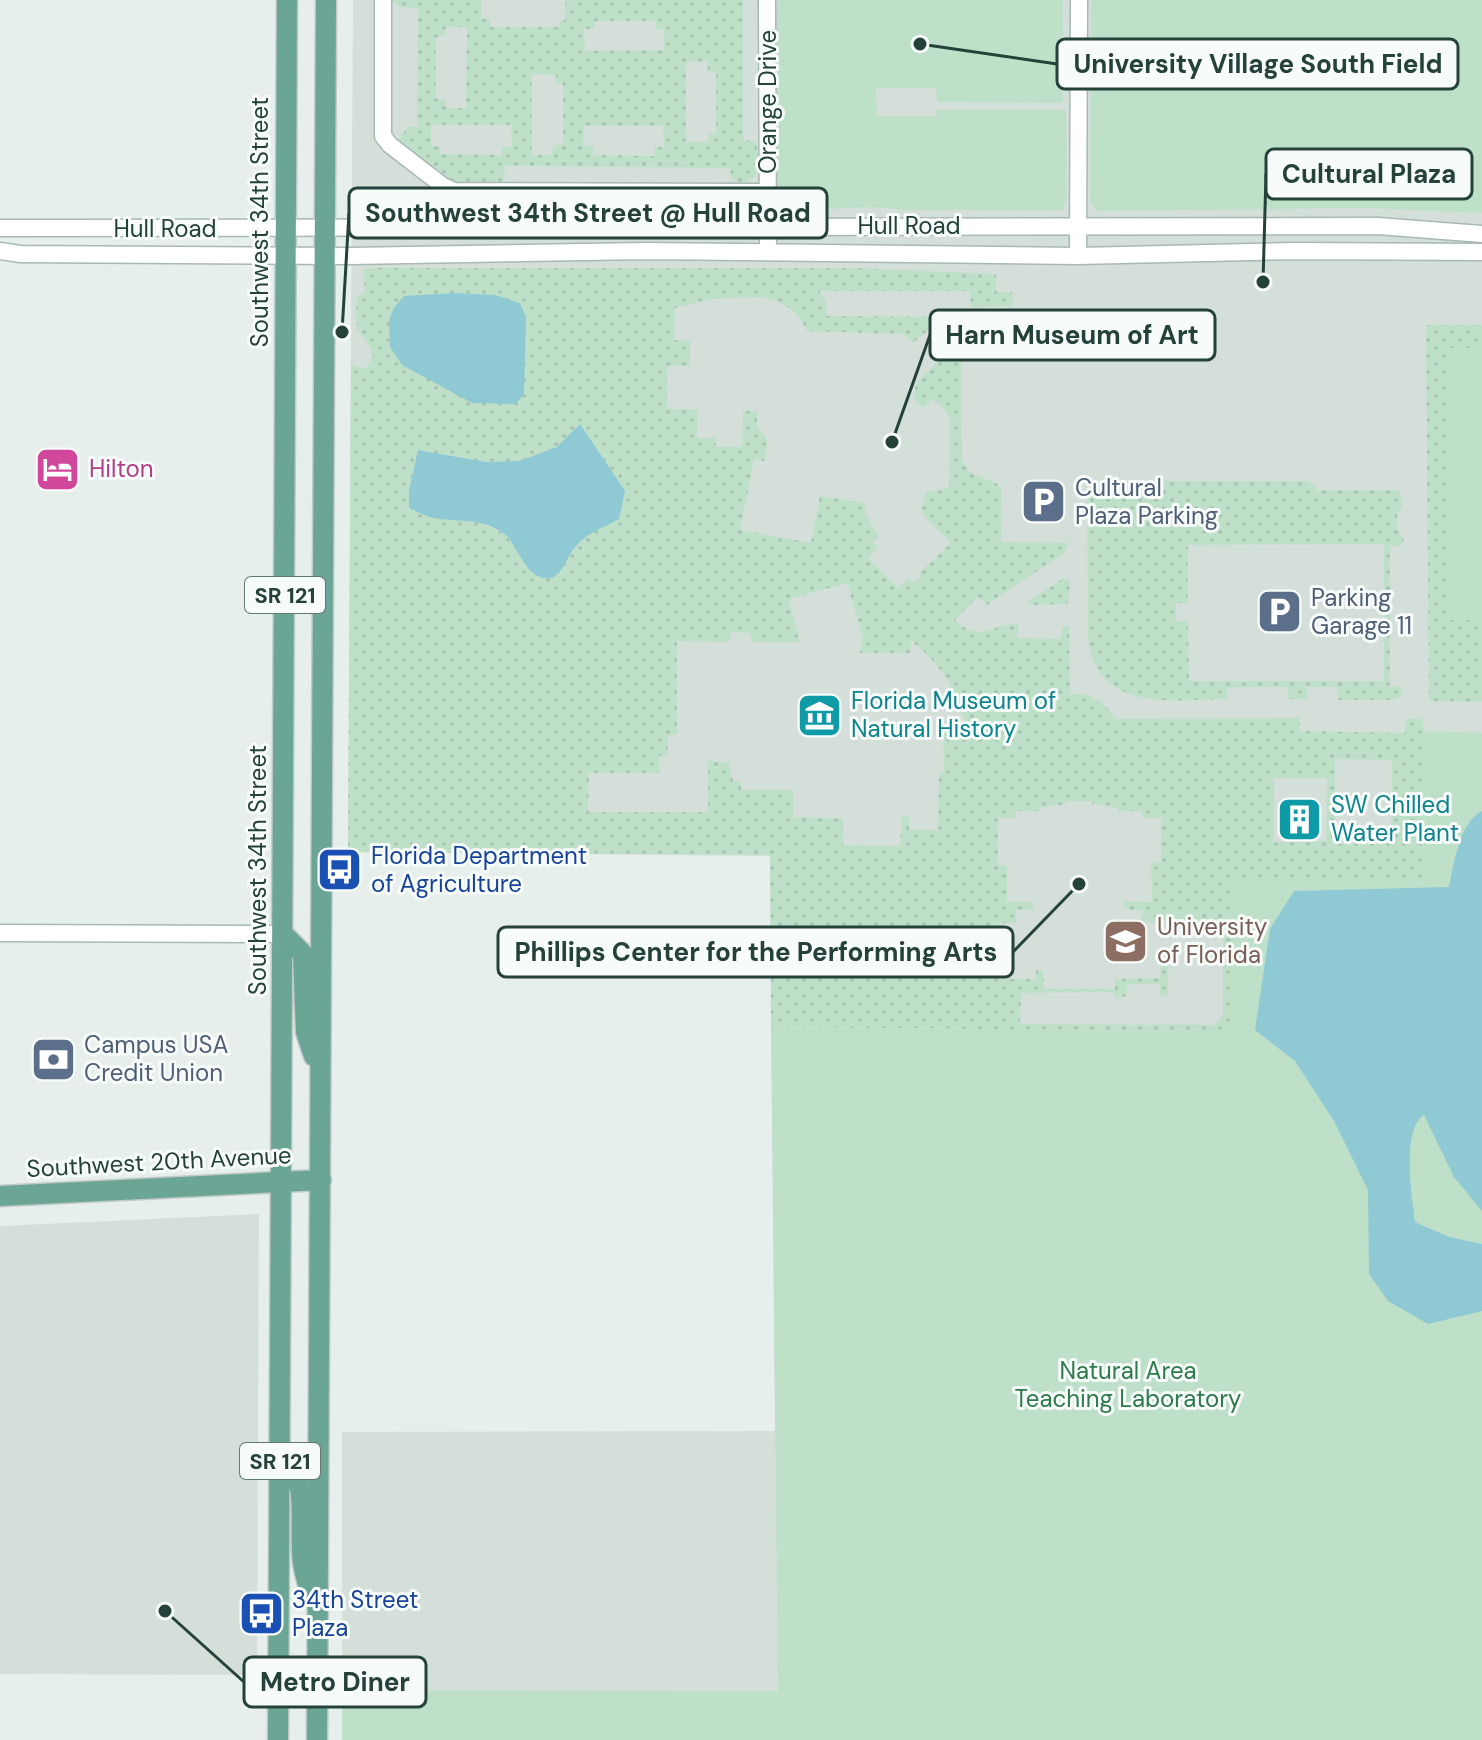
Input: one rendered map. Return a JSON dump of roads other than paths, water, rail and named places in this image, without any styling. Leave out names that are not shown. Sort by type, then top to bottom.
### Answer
[{"type":"main road","name":"Southwest 34th Street","points":[[278,1740],[287,0]]},
{"type":"main road","name":"SR 121","points":[[317,1740],[326,0]]},
{"type":"main road","points":[[283,934],[303,954],[306,1032],[320,1071]]},
{"type":"main road","name":"Southwest 20th Avenue","points":[[0,1196],[321,1180]]},
{"type":"main road","points":[[280,1469],[300,1487],[305,1580],[318,1604]]},
{"type":"street","points":[[383,0],[383,136],[390,145],[449,189],[768,192]]},
{"type":"street","name":"Orange Drive","points":[[767,0],[768,251]]},
{"type":"street","points":[[1078,256],[1079,0]]},
{"type":"street","name":"Hull Road","points":[[0,228],[1378,226],[1482,234]]},
{"type":"street","name":"Hull Road","points":[[0,251],[20,254],[324,256],[768,251],[1078,256],[1293,251],[1482,252]]},
{"type":"street","points":[[0,933],[283,934]]},
{"type":"water","points":[[455,293],[495,295],[520,303],[526,317],[524,394],[516,404],[472,403],[402,365],[390,347],[389,320],[404,296]]},
{"type":"water","points":[[580,424],[625,491],[619,519],[584,538],[555,577],[542,578],[535,574],[523,562],[509,539],[491,527],[433,518],[409,507],[409,491],[418,450],[486,462],[519,461],[557,447]]},
{"type":"water","points":[[1482,811],[1482,1211],[1454,1177],[1424,1115],[1412,1134],[1410,1165],[1415,1222],[1449,1237],[1482,1244],[1482,1311],[1428,1324],[1388,1301],[1369,1274],[1368,1190],[1334,1121],[1295,1061],[1255,1030],[1270,929],[1294,891],[1449,887],[1463,834],[1468,824]]},
{"type":"place","name":"University Village South Field","points":[[920,44]]},
{"type":"place","name":"Cultural Plaza","points":[[1263,282]]},
{"type":"place","name":"Southwest 34th Street @ Hull Road","points":[[342,332]]},
{"type":"place","name":"Harn Museum of Art","points":[[892,442]]},
{"type":"place","name":"Hilton","points":[[58,469]]},
{"type":"place","name":"Cultural Plaza Parking","points":[[1044,502]]},
{"type":"place","name":"Parking Garage 11","points":[[1280,612]]},
{"type":"place","name":"Florida Museum of Natural History","points":[[820,715]]},
{"type":"place","name":"SW Chilled Water Plant","points":[[1300,819]]},
{"type":"place","name":"Florida Department of Agriculture","points":[[340,870]]},
{"type":"place","name":"Phillips Center for the Performing Arts","points":[[1079,884]]},
{"type":"place","name":"University of Florida","points":[[1126,941]]},
{"type":"place","name":"Campus USA Credit Union","points":[[53,1059]]},
{"type":"place","name":"Metro Diner","points":[[165,1611]]},
{"type":"place","name":"34th Street Plaza","points":[[261,1614]]},
{"type":"park label","name":"Natural Area Teaching Laboratory","points":[[1128,1385]]}]
